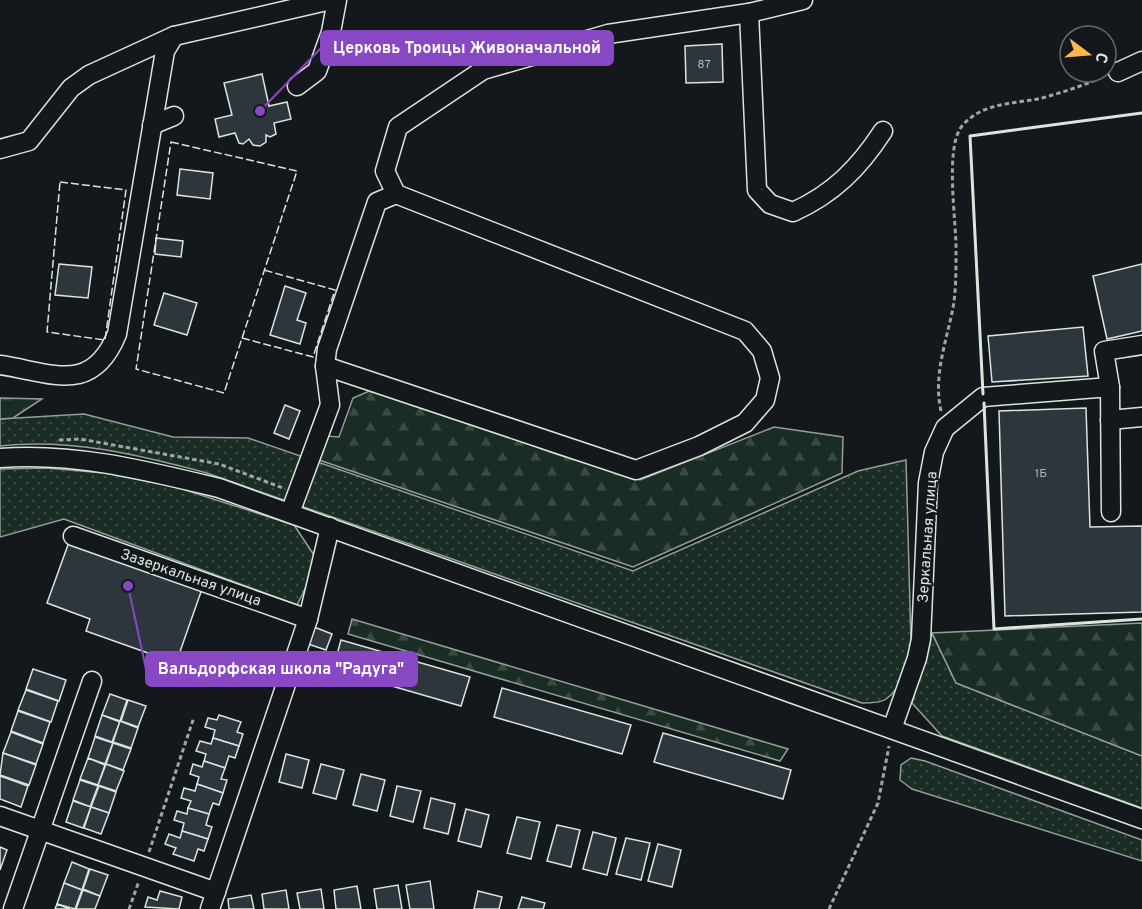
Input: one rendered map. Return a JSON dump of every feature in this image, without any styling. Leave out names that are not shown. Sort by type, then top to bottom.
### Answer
[{"type":"street","points":[[0,149],[29,141],[71,88],[89,75],[174,36],[331,0]]},
{"type":"street","points":[[297,86],[317,71],[331,32],[337,0]]},
{"type":"street","points":[[396,194],[386,171],[398,127],[483,70],[608,34],[749,13],[803,0]]},
{"type":"street","points":[[749,13],[757,190],[770,204],[793,212],[817,201],[843,181],[865,159],[883,131]]},
{"type":"street","points":[[0,365],[82,375],[94,369],[108,355],[117,334],[165,51],[174,36]]},
{"type":"street","points":[[1118,72],[1142,60]]},
{"type":"street","points":[[152,125],[174,116]]},
{"type":"street","points":[[290,513],[330,405],[325,366],[327,349],[376,202],[396,194],[745,331],[762,351],[770,378],[765,400],[745,423],[699,446],[636,470],[325,366]]},
{"type":"street","points":[[1112,512],[1110,387],[1104,351],[1142,345]]},
{"type":"street","name":"Зеркальная улица","points":[[892,729],[917,658],[921,639],[928,483],[934,452],[945,428],[983,398],[1110,387]]},
{"type":"street","points":[[1110,420],[1142,417]]},
{"type":"street","points":[[0,458],[79,459],[141,469],[219,488],[1142,819]]},
{"type":"street","points":[[0,816],[144,866],[213,901],[308,619],[330,527]]},
{"type":"street","name":"Зазеркальная улица","points":[[74,536],[308,619]]},
{"type":"street","points":[[13,909],[92,681]]},
{"type":"path","points":[[945,428],[937,392],[953,306],[956,252],[952,167],[961,127],[975,115],[1002,103],[1039,98],[1088,84]]},
{"type":"path","points":[[129,909],[194,717]]},
{"type":"path","points":[[829,909],[878,803],[892,729]]},
{"type":"green space","points":[[374,389],[556,454],[640,480],[774,427],[843,437],[842,473],[633,567],[319,460],[327,436],[339,437],[353,398]]},
{"type":"green space","points":[[0,398],[42,399],[13,418],[0,419]]},
{"type":"green space","points":[[84,414],[173,437],[248,438],[633,571],[858,471],[906,460],[911,642],[904,673],[897,688],[886,699],[862,703],[207,473],[131,454],[79,446],[26,444],[0,446],[0,419]]},
{"type":"green space","points":[[46,468],[104,473],[176,487],[294,525],[314,555],[314,571],[297,605],[64,519],[0,537],[0,469]]},
{"type":"green space","points":[[352,619],[788,749],[780,761],[348,634]]},
{"type":"green space","points":[[1142,623],[1142,756],[956,683],[932,633]]},
{"type":"green space","points":[[932,633],[956,683],[1142,756],[1142,808],[942,736],[912,703]]},
{"type":"green space","points":[[911,758],[925,761],[1142,840],[1142,861],[912,789],[900,780],[901,765]]},
{"type":"building","points":[[722,44],[723,82],[686,83],[685,46]]},
{"type":"building","points":[[262,74],[269,106],[287,102],[291,119],[274,123],[276,134],[270,137],[266,135],[266,142],[260,146],[253,145],[249,139],[243,144],[239,143],[235,133],[219,137],[215,119],[232,115],[224,83]]},
{"type":"building","points":[[180,169],[213,173],[210,199],[177,195]]},
{"type":"building","points":[[156,238],[183,241],[181,257],[155,254]]},
{"type":"building","points":[[59,264],[92,267],[88,298],[55,295]]},
{"type":"building","points":[[1142,264],[1142,331],[1107,339],[1093,276]]},
{"type":"building","points":[[285,286],[306,293],[297,320],[306,323],[300,344],[270,335]]},
{"type":"building","points":[[164,293],[197,303],[187,335],[154,325]]},
{"type":"building","points":[[1083,327],[1088,376],[992,382],[988,336]]},
{"type":"building","points":[[285,405],[300,411],[289,439],[274,433]]},
{"type":"building","points":[[1086,408],[1090,527],[1142,526],[1142,612],[1005,616],[999,411]]},
{"type":"building","points":[[69,542],[202,589],[176,663],[86,631],[90,619],[47,603]]},
{"type":"building","points":[[314,627],[332,634],[326,650],[308,644]]},
{"type":"building","points":[[341,640],[470,677],[461,706],[333,669]]},
{"type":"building","points":[[33,669],[66,680],[59,701],[26,689]]},
{"type":"building","points":[[502,688],[631,725],[622,754],[494,717]]},
{"type":"building","points":[[26,690],[58,701],[51,722],[18,710]]},
{"type":"building","points":[[110,694],[127,700],[120,721],[102,715]]},
{"type":"building","points":[[128,700],[146,706],[138,727],[121,721]]},
{"type":"building","points":[[18,711],[50,722],[43,743],[11,731]]},
{"type":"building","points":[[102,715],[120,722],[112,742],[95,736]]},
{"type":"building","points":[[219,715],[241,722],[237,732],[243,734],[239,746],[213,738],[215,730],[205,727],[208,718],[217,720]]},
{"type":"building","points":[[120,721],[138,728],[131,748],[113,742]]},
{"type":"building","points":[[11,732],[43,744],[36,764],[3,753]]},
{"type":"building","points":[[663,733],[791,770],[783,799],[654,762]]},
{"type":"building","points":[[95,737],[113,743],[105,764],[88,758]]},
{"type":"building","points":[[213,738],[239,746],[235,758],[229,756],[225,768],[204,761],[206,754],[196,751],[200,741],[211,744]]},
{"type":"building","points":[[113,743],[131,749],[123,770],[106,764]]},
{"type":"building","points":[[3,753],[36,765],[29,785],[0,775]]},
{"type":"building","points":[[286,754],[309,760],[302,788],[279,782]]},
{"type":"building","points":[[88,758],[105,765],[98,785],[80,779]]},
{"type":"building","points":[[204,761],[225,768],[221,779],[227,780],[223,793],[197,784],[199,777],[190,774],[193,764],[202,767]]},
{"type":"building","points":[[106,764],[124,771],[116,791],[98,785]]},
{"type":"building","points":[[321,764],[344,770],[336,799],[313,793]]},
{"type":"building","points":[[361,774],[385,780],[377,811],[353,805]]},
{"type":"building","points":[[0,776],[28,786],[21,807],[0,799]]},
{"type":"building","points":[[80,780],[98,786],[90,807],[73,800]]},
{"type":"building","points":[[197,784],[223,793],[219,805],[213,803],[209,814],[188,808],[191,801],[181,798],[184,788],[195,791]]},
{"type":"building","points":[[99,786],[116,792],[109,813],[91,807]]},
{"type":"building","points":[[397,786],[421,791],[413,822],[390,816]]},
{"type":"building","points":[[431,798],[455,804],[448,834],[424,828]]},
{"type":"building","points":[[73,801],[91,807],[83,828],[66,822]]},
{"type":"building","points":[[91,807],[109,813],[101,834],[84,828]]},
{"type":"building","points":[[188,808],[209,814],[206,825],[212,827],[208,839],[182,831],[184,823],[174,820],[177,811],[187,814]]},
{"type":"building","points":[[466,809],[489,815],[481,847],[458,841]]},
{"type":"building","points":[[517,817],[540,822],[531,859],[507,853]]},
{"type":"building","points":[[557,825],[580,830],[571,867],[547,861]]},
{"type":"building","points":[[182,831],[208,839],[204,851],[198,849],[194,861],[173,854],[176,848],[165,844],[169,834],[180,838]]},
{"type":"building","points":[[593,832],[616,838],[607,875],[583,869]]},
{"type":"building","points":[[626,838],[650,843],[641,880],[616,874]]},
{"type":"building","points":[[658,844],[681,850],[672,887],[648,881]]},
{"type":"building","points":[[0,847],[7,850],[0,870]]},
{"type":"building","points":[[72,862],[89,869],[82,890],[64,883]]},
{"type":"building","points":[[90,869],[108,875],[100,896],[83,889]]},
{"type":"building","points":[[430,881],[434,909],[410,909],[406,885]]},
{"type":"building","points":[[64,883],[82,890],[75,909],[57,904]]},
{"type":"building","points":[[398,885],[402,909],[377,909],[374,889]]},
{"type":"building","points":[[357,886],[361,909],[336,909],[334,890]]},
{"type":"building","points":[[321,889],[324,909],[300,909],[297,893]]},
{"type":"building","points":[[83,890],[100,896],[95,909],[76,909]]},
{"type":"building","points":[[286,890],[289,909],[264,909],[262,894]]},
{"type":"building","points":[[160,891],[182,897],[179,909],[145,907],[148,897],[157,900]]},
{"type":"building","points":[[478,891],[502,897],[499,909],[474,909]]},
{"type":"building","points":[[251,895],[254,909],[229,909],[228,899]]},
{"type":"building","points":[[522,897],[545,903],[543,909],[518,909]]},
{"type":"building","points":[[57,904],[70,909],[55,909]]},
{"type":"fence","points":[[171,142],[297,171],[224,393],[136,369],[171,142]]},
{"type":"fence","points":[[60,182],[126,190],[105,340],[47,332],[60,182]]},
{"type":"fence","points":[[242,338],[313,357],[335,290],[264,270]]},
{"type":"wall","points":[[983,394],[970,136],[1142,113]]},
{"type":"wall","points":[[984,403],[994,629],[1142,619]]},
{"type":"place","name":"Церковь Троицы Живоначальной","points":[[260,111]]},
{"type":"place","name":"Вальдорфская школа \"Радуга\"","points":[[128,586]]}]
